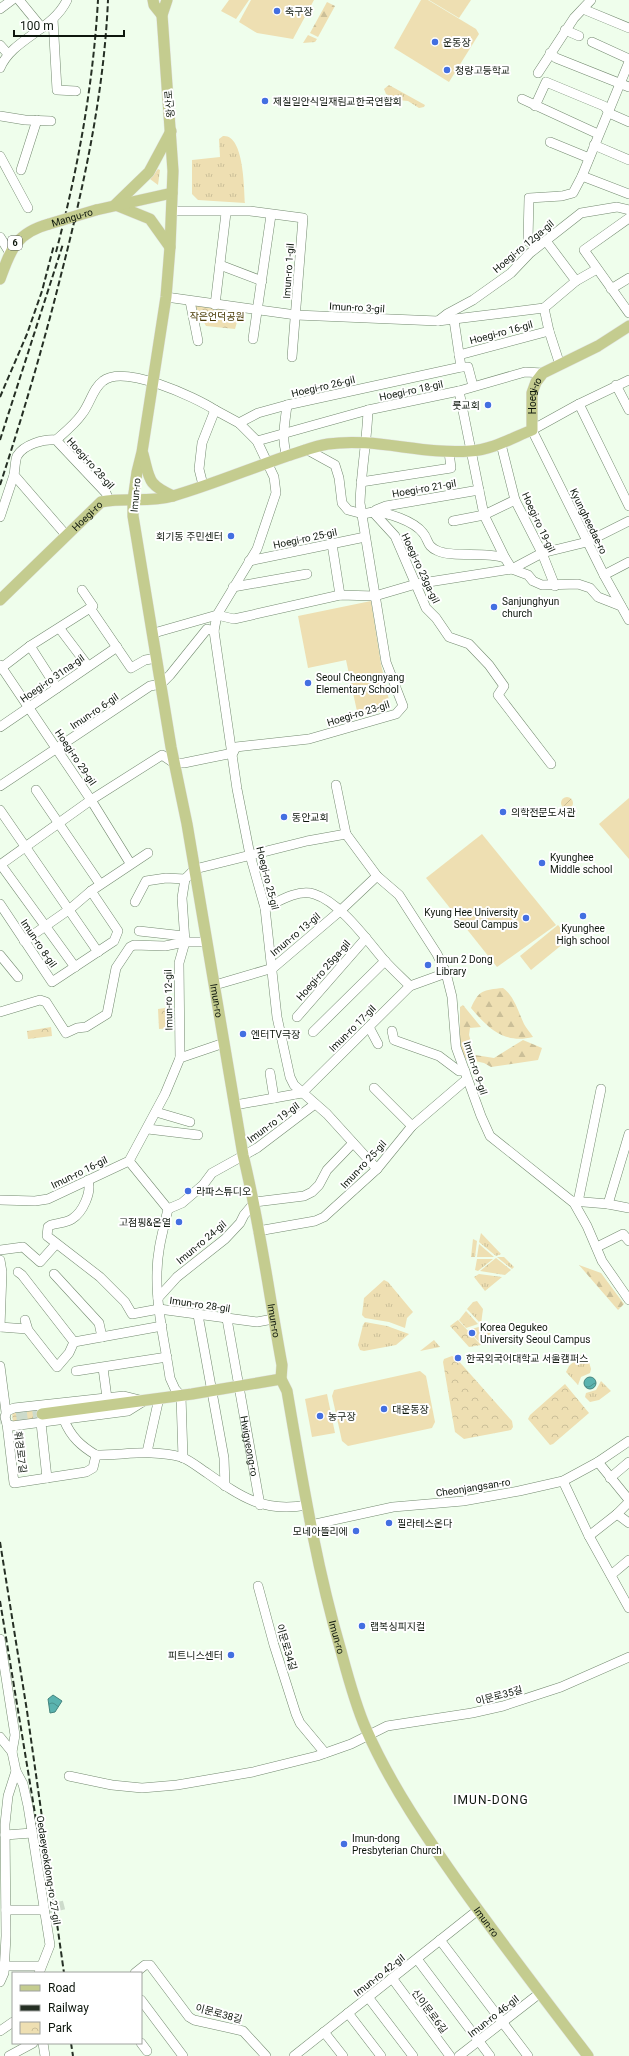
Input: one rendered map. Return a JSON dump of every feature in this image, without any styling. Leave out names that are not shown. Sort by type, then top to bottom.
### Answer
[{"type":"main road","points":[[153,0],[154,5],[162,15]]},
{"type":"main road","points":[[162,15],[167,0]]},
{"type":"main road","name":"왕산로","points":[[162,15],[171,130],[172,193]]},
{"type":"main road","points":[[170,247],[150,218],[115,205],[149,172],[171,130]]},
{"type":"main road","name":"Mangu-ro","points":[[0,279],[10,253],[16,243],[25,234],[36,228],[115,205],[134,203],[172,193]]},
{"type":"main road","name":"Imun-ro","points":[[172,193],[166,297],[133,500],[133,516],[154,633],[174,763],[195,869],[206,942],[243,1155],[255,1202],[258,1232],[282,1365],[282,1379],[287,1391],[307,1505],[332,1622],[359,1711],[369,1735],[421,1828],[478,1910],[588,2056]]},
{"type":"main road","name":"Hoegi-ro","points":[[0,600],[95,506],[101,502],[109,500],[150,500],[173,496],[306,449],[338,443],[367,444],[449,452],[472,451],[501,444],[532,430],[532,393],[536,382],[543,373],[598,346],[629,326]]},
{"type":"main road","points":[[142,452],[152,482],[158,488],[173,496]]},
{"type":"main road","points":[[42,1418],[282,1379]]},
{"type":"street","points":[[0,9],[12,0]]},
{"type":"street","points":[[19,0],[42,28]]},
{"type":"street","points":[[0,68],[8,54],[53,19],[63,9],[67,0]]},
{"type":"street","points":[[538,73],[565,30],[591,0]]},
{"type":"street","points":[[583,9],[629,28]]},
{"type":"street","points":[[53,19],[57,90],[76,91]]},
{"type":"street","points":[[565,30],[579,36]]},
{"type":"street","points":[[592,42],[629,59]]},
{"type":"street","points":[[0,45],[8,54]]},
{"type":"street","points":[[550,53],[556,58],[625,85]]},
{"type":"street","points":[[533,246],[528,240],[529,198],[562,196],[573,193],[582,176],[608,111],[625,85],[629,62]]},
{"type":"street","points":[[535,106],[546,82],[604,106],[608,111],[629,122]]},
{"type":"street","points":[[522,100],[598,134]]},
{"type":"street","points":[[0,116],[51,121]]},
{"type":"street","points":[[21,170],[37,120]]},
{"type":"street","points":[[550,142],[589,158]]},
{"type":"street","points":[[594,145],[629,160]]},
{"type":"street","points":[[0,156],[28,208]]},
{"type":"street","points":[[582,176],[629,194]]},
{"type":"street","name":"Hoegi-ro 12ga-gil","points":[[438,322],[447,314],[473,300],[511,273],[533,246],[546,241],[581,213],[617,207],[629,210]]},
{"type":"street","name":"Imun-ro 1-gil","points":[[172,211],[250,211],[271,215],[303,218],[292,357]]},
{"type":"street","points":[[216,305],[226,212]]},
{"type":"street","points":[[253,339],[271,215]]},
{"type":"street","points":[[629,218],[584,250],[629,314]]},
{"type":"street","points":[[0,237],[10,253]]},
{"type":"street","points":[[546,241],[576,281]]},
{"type":"street","points":[[220,265],[262,281]]},
{"type":"street","points":[[544,308],[576,281],[597,269]]},
{"type":"street","points":[[611,289],[629,278]]},
{"type":"street","name":"Imun-ro 3-gil","points":[[166,297],[258,311],[296,315],[438,322],[544,308]]},
{"type":"street","points":[[190,301],[198,341]]},
{"type":"street","name":"Hoegi-ro 16-gil","points":[[544,308],[549,331],[560,365]]},
{"type":"street","points":[[454,320],[461,367],[468,367],[470,370],[472,386]]},
{"type":"street","name":"Hoegi-ro 16-gil","points":[[458,355],[549,331]]},
{"type":"street","name":"Hoegi-ro 26-gil","points":[[239,423],[258,413],[287,405],[461,367]]},
{"type":"street","name":"Hoegi-ro 18-gil","points":[[257,441],[283,432],[368,410],[459,391],[472,386],[525,372],[543,373]]},
{"type":"street","name":"Hoegi-ro 28-gil","points":[[56,440],[81,415],[97,385],[105,379],[122,377],[153,381]]},
{"type":"street","points":[[532,430],[579,404],[629,380]]},
{"type":"street","points":[[153,381],[204,403],[239,423],[257,441],[266,463]]},
{"type":"street","points":[[616,385],[629,410]]},
{"type":"street","points":[[459,391],[484,515],[512,569],[528,575],[534,581],[542,585],[555,586],[578,584],[590,588],[598,597],[621,606]]},
{"type":"street","points":[[579,404],[629,506]]},
{"type":"street","points":[[287,405],[283,432],[287,456]]},
{"type":"street","points":[[203,485],[199,469],[202,443],[215,410]]},
{"type":"street","points":[[367,444],[368,410]]},
{"type":"street","name":"Kyungheedae-ro","points":[[532,430],[587,542],[629,620]]},
{"type":"street","name":"Hoegi-ro 28-gil","points":[[14,475],[17,456],[25,448],[45,439],[56,440],[106,492],[109,500]]},
{"type":"street","name":"Hoegi-ro 23-gil","points":[[174,763],[184,763],[233,753],[236,747],[309,739],[396,714],[403,706],[386,662],[360,503],[361,482],[367,444]]},
{"type":"street","name":"Hoegi-ro 19-gil","points":[[501,444],[515,500],[542,553],[555,586]]},
{"type":"street","points":[[306,449],[335,465],[339,478],[342,503],[348,510],[363,514],[385,512],[415,526],[424,533],[427,544],[437,550],[495,555],[505,558]]},
{"type":"street","points":[[361,482],[451,468],[449,452]]},
{"type":"street","name":"Hoegi-ro 25-gil","points":[[266,463],[274,477],[276,493],[257,548],[217,615],[214,631],[233,753],[237,789],[250,855],[265,908],[277,1017],[288,1071],[292,1082],[353,1142],[377,1169]]},
{"type":"street","points":[[0,517],[14,475]]},
{"type":"street","name":"Hoegi-ro","points":[[14,475],[66,535]]},
{"type":"street","name":"Hoegi-ro 21-gil","points":[[373,512],[386,506],[479,490]]},
{"type":"street","points":[[453,521],[484,515],[515,500]]},
{"type":"street","name":"Hoegi-ro 23ga-gil","points":[[373,512],[395,536],[426,608],[436,618],[449,637],[469,644],[489,665],[504,686],[498,695],[551,764]]},
{"type":"street","points":[[154,633],[217,615],[234,619],[340,594],[375,596],[416,584],[512,569],[542,553],[587,542],[629,521]]},
{"type":"street","name":"Hoegi-ro 25-gil","points":[[249,561],[365,537]]},
{"type":"street","points":[[332,544],[340,594]]},
{"type":"street","points":[[604,575],[629,562]]},
{"type":"street","points":[[233,587],[307,574]]},
{"type":"street","points":[[1,667],[30,646],[93,606],[82,590]]},
{"type":"street","points":[[90,608],[132,668],[145,660],[157,658]]},
{"type":"street","points":[[60,628],[88,666]]},
{"type":"street","points":[[161,684],[207,629],[214,631]]},
{"type":"street","points":[[30,646],[57,688]]},
{"type":"street","name":"Hoegi-ro 31na-gil","points":[[0,727],[117,647]]},
{"type":"street","name":"Hoegi-ro 29-gil","points":[[1,667],[92,800],[130,863]]},
{"type":"street","name":"Imun-ro 6-gil","points":[[0,786],[150,686],[161,684]]},
{"type":"street","name":"Imun-ro 8-gil","points":[[44,925],[0,865],[92,800],[162,755],[174,763]]},
{"type":"street","name":"Imun-ro 9-gil","points":[[336,785],[346,834],[377,876],[399,895],[437,954],[446,973],[452,997],[456,1047],[480,1116],[490,1136],[575,1202],[597,1247],[602,1261],[628,1297]]},
{"type":"street","points":[[36,790],[60,823],[100,884]]},
{"type":"street","points":[[0,810],[27,846],[98,952]]},
{"type":"street","points":[[135,902],[146,881],[166,878],[185,879],[195,869],[250,855],[346,834]]},
{"type":"street","points":[[24,941],[44,925],[70,909],[100,884],[130,863],[148,853]]},
{"type":"street","name":"Imun-ro 13-gil","points":[[214,985],[272,968],[340,911],[377,876]]},
{"type":"street","name":"Imun-ro 12-gil","points":[[180,1058],[179,964],[185,939],[182,898],[185,879]]},
{"type":"street","name":"Imun-ro 8-gil","points":[[0,904],[52,982],[114,940],[118,931],[91,891]]},
{"type":"street","name":"Hoegi-ro 25ga-gil","points":[[265,908],[289,895],[313,893],[327,900],[340,911],[366,938],[385,961],[410,986]]},
{"type":"street","points":[[44,925],[75,967]]},
{"type":"street","points":[[139,931],[206,942]]},
{"type":"street","name":"Hoegi-ro 25ga-gil","points":[[297,1017],[366,938]]},
{"type":"street","points":[[0,1012],[40,1000],[46,1002],[65,1033],[77,1028],[86,1027],[107,1014],[116,968],[127,949],[134,945],[165,946],[185,939]]},
{"type":"street","points":[[1,958],[18,977]]},
{"type":"street","points":[[314,1032],[385,961]]},
{"type":"street","name":"Imun-ro 17-gil","points":[[302,1093],[410,986],[446,973]]},
{"type":"street","points":[[369,1027],[378,1044]]},
{"type":"street","points":[[392,1031],[394,1040],[439,1056],[466,1075]]},
{"type":"street","points":[[168,1209],[129,1161],[148,1129],[180,1058],[224,1043]]},
{"type":"street","points":[[270,1073],[274,1098]]},
{"type":"street","name":"Imun-ro 25-gil","points":[[258,1232],[324,1218],[377,1169],[412,1126],[466,1075]]},
{"type":"street","points":[[374,1088],[412,1126]]},
{"type":"street","points":[[601,1089],[575,1202],[608,1204],[629,1208]]},
{"type":"street","points":[[235,1105],[302,1093]]},
{"type":"street","name":"Imun-ro 19-gil","points":[[243,1155],[257,1148],[315,1104]]},
{"type":"street","points":[[156,1112],[190,1122]]},
{"type":"street","points":[[148,1129],[198,1135]]},
{"type":"street","points":[[608,1204],[629,1134]]},
{"type":"street","points":[[255,1202],[304,1196],[312,1192],[319,1185],[327,1170],[353,1142]]},
{"type":"street","points":[[168,1209],[182,1203],[203,1185],[212,1173],[243,1155]]},
{"type":"street","name":"Imun-ro 16-gil","points":[[0,1200],[35,1201],[48,1199],[129,1161]]},
{"type":"street","name":"Imun-ro 28-gil","points":[[88,1180],[90,1186],[87,1197],[76,1216],[70,1220],[52,1224],[48,1227],[47,1236],[102,1279],[126,1302],[132,1314],[159,1309],[259,1322],[273,1319]]},
{"type":"street","name":"Imun-ro 24-gil","points":[[158,1298],[176,1277],[225,1239],[240,1223],[244,1215],[255,1202]]},
{"type":"street","points":[[168,1209],[159,1247],[157,1274],[158,1298],[171,1380],[181,1396],[183,1458]]},
{"type":"street","points":[[597,1247],[623,1234],[629,1241]]},
{"type":"street","points":[[0,1250],[23,1247],[40,1262],[56,1244]]},
{"type":"street","points":[[0,1260],[0,1327],[26,1325],[56,1367],[69,1353],[74,1342]]},
{"type":"street","points":[[18,1272],[22,1275],[74,1342]]},
{"type":"street","points":[[54,1274],[98,1323],[102,1337]]},
{"type":"street","points":[[198,1315],[224,1458],[226,1486]]},
{"type":"street","name":"Hwigyeong-ro","points":[[227,1319],[260,1505]]},
{"type":"street","points":[[74,1342],[162,1326]]},
{"type":"street","points":[[76,1371],[167,1357]]},
{"type":"street","points":[[0,1366],[6,1412],[14,1408],[124,1396],[144,1401]]},
{"type":"street","points":[[103,1368],[107,1398]]},
{"type":"street","points":[[146,1452],[159,1398]]},
{"type":"street","points":[[7,1424],[12,1426],[42,1418],[64,1420],[128,1411],[144,1401]]},
{"type":"street","name":"휘경로7길","points":[[6,1412],[5,1418],[14,1483],[48,1478]]},
{"type":"street","points":[[42,1418],[48,1478],[88,1471],[93,1468],[96,1455]]},
{"type":"street","points":[[64,1420],[79,1444],[96,1455],[159,1452],[183,1458],[226,1486],[260,1505],[283,1508],[307,1505]]},
{"type":"street","name":"Cheonjangsan-ro","points":[[311,1525],[393,1507],[463,1501],[563,1481],[598,1462],[629,1441]]},
{"type":"street","points":[[589,1536],[617,1514],[629,1501],[598,1462]]},
{"type":"street","points":[[610,1478],[629,1462]]},
{"type":"street","points":[[563,1481],[589,1536],[628,1606]]},
{"type":"street","points":[[617,1514],[629,1523]]},
{"type":"street","points":[[611,1575],[629,1560]]},
{"type":"street","name":"이문로34길","points":[[258,1586],[274,1645],[296,1714],[300,1723],[325,1753]]},
{"type":"street","points":[[0,1639],[15,1735],[12,1752]]},
{"type":"street","name":"이문로35길","points":[[69,1776],[112,1785],[142,1788],[161,1787],[253,1772],[325,1753],[387,1726],[472,1713],[503,1706],[561,1687],[629,1657]]},
{"type":"street","points":[[0,1737],[12,1752]]},
{"type":"street","name":"Oedaeyeokdong-ro 27-gil","points":[[12,1752],[16,1771],[23,1784],[50,1945],[40,1970]]},
{"type":"street","points":[[0,1982],[4,1973],[2,1966],[6,1910],[3,1841],[8,1796],[16,1771]]},
{"type":"street","points":[[3,1841],[32,1833]]},
{"type":"street","points":[[6,1910],[44,1910]]},
{"type":"street","name":"Imun-ro 42-gil","points":[[294,2056],[478,1910]]},
{"type":"street","points":[[440,1940],[528,2056]]},
{"type":"street","points":[[417,1959],[490,2056]]},
{"type":"street","name":"이문로38길","points":[[136,1972],[145,1965],[150,1965],[189,2017],[194,2020],[243,2031],[266,2056]]},
{"type":"street","points":[[2,1966],[40,1970]]},
{"type":"street","name":"신이문로6길","points":[[392,1978],[450,2056]]},
{"type":"street","name":"Imun-ro 46-gil","points":[[459,2056],[540,1993]]},
{"type":"street","points":[[368,1997],[413,2056]]},
{"type":"street","points":[[142,2001],[183,2056]]},
{"type":"street","points":[[348,2013],[381,2056]]},
{"type":"street","points":[[0,2031],[12,2023]]},
{"type":"street","points":[[324,2032],[343,2056]]},
{"type":"street","points":[[9,2056],[31,2044]]},
{"type":"street","points":[[43,2044],[45,2056]]},
{"type":"street","points":[[142,2044],[147,2051]]},
{"type":"street","points":[[304,2048],[310,2056]]},
{"type":"green space","points":[[229,0],[249,0],[236,19],[221,11]]},
{"type":"green space","name":"축구장","points":[[251,0],[314,0],[293,39],[257,33],[239,22]]},
{"type":"green space","name":"운동장","points":[[421,0],[428,0],[476,29],[479,34],[449,82],[394,48]]},
{"type":"green space","points":[[429,0],[471,0],[459,18]]},
{"type":"green space","points":[[327,2],[335,6],[318,37],[310,33]]},
{"type":"green space","points":[[308,35],[317,39],[315,42],[303,43]]},
{"type":"green space","points":[[389,85],[425,105],[424,107],[419,108],[408,101],[398,100],[386,94],[384,89]]},
{"type":"green space","points":[[223,136],[230,138],[239,152],[242,163],[245,203],[198,200],[192,194],[192,160],[220,157],[219,139]]},
{"type":"green space","points":[[158,169],[160,170],[158,185],[150,179]]},
{"type":"green space","name":"작은언덕공원","points":[[193,302],[241,308],[235,329],[206,326]]},
{"type":"green space","points":[[371,601],[381,664],[391,709],[358,716],[346,660],[308,668],[298,616]]},
{"type":"green space","points":[[565,797],[569,797],[573,803],[569,809],[565,809],[561,805],[561,801]]},
{"type":"green space","points":[[629,798],[629,859],[599,824]]},
{"type":"green space","points":[[482,834],[556,925],[497,967],[426,878]]},
{"type":"green space","points":[[558,925],[569,939],[531,970],[520,956]]},
{"type":"green space","points":[[503,988],[513,999],[524,1024],[533,1037],[523,1039],[514,1038],[498,1033],[484,1022],[471,1008],[479,994],[482,992],[491,989]]},
{"type":"green space","points":[[463,1005],[481,1027],[470,1028],[469,1035],[475,1055],[494,1058],[523,1040],[542,1048],[538,1060],[491,1067],[484,1063],[466,1059],[460,1047],[460,1007]]},
{"type":"green space","points":[[172,1007],[173,1028],[159,1029],[158,1009]]},
{"type":"green space","points":[[51,1027],[52,1036],[28,1039],[27,1031]]},
{"type":"green space","points":[[481,1233],[501,1254],[496,1256],[479,1242]]},
{"type":"green space","points":[[473,1239],[477,1241],[475,1257],[471,1257]]},
{"type":"green space","points":[[479,1244],[494,1257],[477,1257]]},
{"type":"green space","points":[[497,1257],[504,1257],[514,1267],[512,1269]]},
{"type":"green space","points":[[496,1258],[511,1270],[505,1275],[480,1271]]},
{"type":"green space","points":[[477,1259],[493,1259],[478,1271],[475,1270]]},
{"type":"green space","points":[[579,1265],[601,1273],[624,1304],[618,1310]]},
{"type":"green space","points":[[479,1274],[502,1277],[485,1291],[474,1277]]},
{"type":"green space","points":[[384,1280],[388,1282],[413,1312],[407,1318],[405,1328],[389,1322],[365,1318],[362,1315],[364,1298]]},
{"type":"green space","points":[[477,1301],[483,1309],[481,1324],[467,1309],[473,1302]]},
{"type":"green space","points":[[466,1311],[478,1324],[466,1328],[459,1320]]},
{"type":"green space","points":[[458,1320],[481,1345],[469,1347],[450,1326]]},
{"type":"green space","points":[[365,1322],[387,1326],[409,1334],[396,1345],[364,1351],[360,1350],[358,1345]]},
{"type":"green space","points":[[493,1323],[495,1326],[483,1345],[484,1326]]},
{"type":"green space","points":[[482,1326],[481,1344],[468,1330]]},
{"type":"green space","points":[[434,1340],[440,1347],[420,1351]]},
{"type":"green space","points":[[581,1355],[589,1362],[591,1369],[590,1373],[581,1377],[578,1385],[566,1372],[569,1366]]},
{"type":"green space","points":[[452,1356],[456,1358],[512,1421],[513,1427],[511,1430],[464,1439],[455,1432],[443,1362],[444,1359]]},
{"type":"green space","name":"대운동장","points":[[420,1371],[426,1376],[435,1422],[432,1428],[348,1446],[342,1441],[332,1396],[334,1390]]},
{"type":"green space","points":[[601,1381],[611,1391],[599,1400],[590,1402],[585,1397],[586,1393],[596,1390]]},
{"type":"green space","points":[[565,1384],[589,1413],[550,1445],[528,1419],[530,1415]]},
{"type":"green space","name":"농구장","points":[[327,1394],[335,1433],[312,1437],[305,1399]]},
{"type":"green space","points":[[41,1410],[41,1419],[13,1422],[12,1413]]},
{"type":"water","points":[[590,1377],[594,1379],[596,1383],[594,1387],[590,1389],[586,1387],[584,1383],[586,1379]]},
{"type":"water","points":[[53,1695],[62,1701],[55,1712],[50,1713],[48,1699]]},
{"type":"tunnel","points":[[0,1419],[42,1414]]},
{"type":"tunnel","points":[[44,1910],[64,1905]]},
{"type":"railway","points":[[56,252],[78,158],[88,96],[96,32],[98,0]]},
{"type":"railway","points":[[0,485],[41,352],[86,170],[98,102],[106,34],[108,0]]},
{"type":"railway","points":[[0,440],[63,244]]},
{"type":"railway","points":[[0,397],[27,334],[42,291],[54,245]]},
{"type":"railway","points":[[0,1542],[27,1711],[64,1972]]},
{"type":"railway","points":[[0,1601],[39,1838]]},
{"type":"railway","points":[[71,2044],[73,2056]]},
{"type":"place","name":"축구장","points":[[277,11]]},
{"type":"place","name":"운동장","points":[[435,42]]},
{"type":"place","name":"청량고등학교","points":[[447,70]]},
{"type":"place","name":"제칠일안식일재림교한국연합회","points":[[265,101]]},
{"type":"place","name":"룻교회","points":[[488,405]]},
{"type":"place","name":"회기동 주민센터","points":[[231,536]]},
{"type":"place","name":"Sanjunghyun church","points":[[494,607]]},
{"type":"place","name":"Seoul Cheongnyang Elementary School","points":[[308,683]]},
{"type":"place","name":"의학전문도서관","points":[[503,812]]},
{"type":"place","name":"동안교회","points":[[284,817]]},
{"type":"place","name":"Kyunghee Middle school","points":[[542,863]]},
{"type":"place","name":"Kyunghee High school","points":[[583,916]]},
{"type":"place","name":"Kyung Hee University Seoul Campus","points":[[526,918]]},
{"type":"place","name":"Imun 2 Dong Library","points":[[428,965]]},
{"type":"place","name":"엔터TV극장","points":[[243,1034]]},
{"type":"place","name":"라파스튜디오","points":[[188,1191]]},
{"type":"place","name":"고점핑&온열","points":[[179,1222]]},
{"type":"place","name":"Korea Oegukeo University Seoul Campus","points":[[472,1333]]},
{"type":"place","name":"한국외국어대학교 서울캠퍼스","points":[[458,1358]]},
{"type":"place","name":"대운동장","points":[[384,1409]]},
{"type":"place","name":"농구장","points":[[320,1416]]},
{"type":"place","name":"필라테스온다","points":[[389,1523]]},
{"type":"place","name":"모네아뜰리에","points":[[356,1531]]},
{"type":"place","name":"랩복싱피지컬","points":[[362,1626]]},
{"type":"place","name":"피트니스센터","points":[[231,1655]]},
{"type":"place","name":"Imun-dong Presbyterian Church","points":[[344,1844]]},
{"type":"district","name":"IMUN-DONG","points":[[491,1800]]}]
